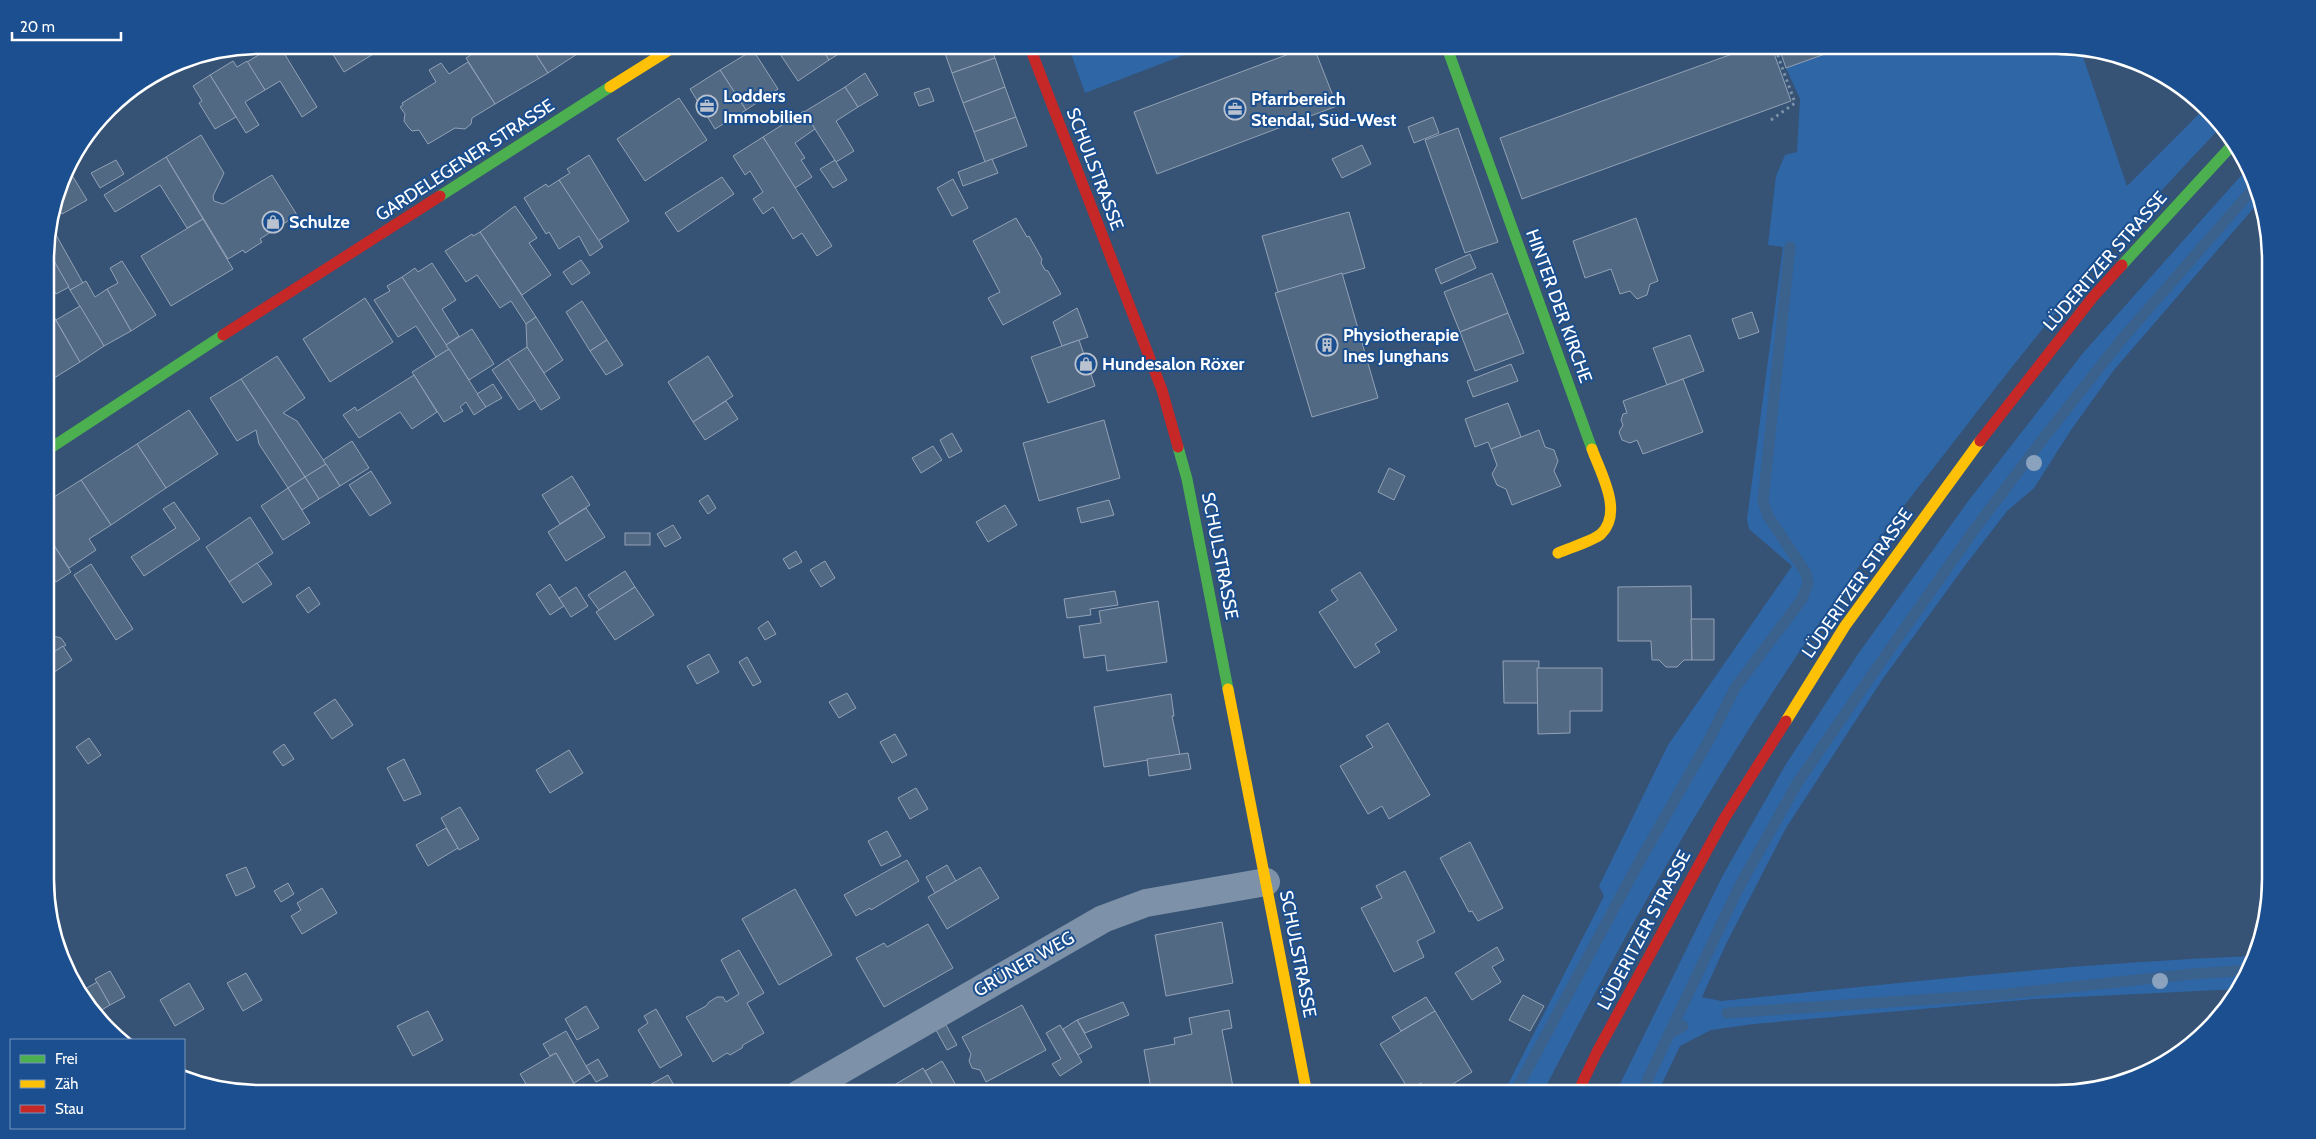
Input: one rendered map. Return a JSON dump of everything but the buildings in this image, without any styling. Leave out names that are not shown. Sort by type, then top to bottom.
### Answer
[{"type":"street","name":"GARDELEGENER STRASSE","points":[[54,446],[188,357],[663,54]]},
{"type":"street","name":"SCHULSTRASSE","points":[[1032,54],[1162,390],[1187,479],[1305,1085]]},
{"type":"street","name":"HINTER DER KIRCHE","points":[[1449,54],[1609,497],[1611,517],[1601,534],[1558,553]]},
{"type":"street","name":"LÜDERITZER STRASSE","points":[[1581,1085],[1597,1052],[1724,819],[1845,626],[1992,424],[2093,297],[2229,148]]},
{"type":"street","name":"GRÜNER WEG","points":[[815,1085],[1103,919],[1146,903],[1266,882]]},
{"type":"path","points":[[1771,120],[1795,103],[1777,54]]},
{"type":"shaded area","points":[[1071,54],[1187,54],[1085,93]]},
{"type":"shaded area","points":[[1825,54],[2069,54],[2083,56],[2127,186],[2200,113],[2217,131],[2121,236],[1994,390],[1904,505],[1805,643],[1724,769],[1648,897],[1547,1085],[1508,1085],[1604,896],[1599,886],[1668,745],[1792,566],[1749,529],[1747,519],[1783,247],[1768,245],[1776,176],[1785,155],[1797,152],[1800,99],[1786,68]]},
{"type":"shaded area","points":[[2243,173],[2255,207],[2114,370],[2071,430],[2034,488],[2007,511],[1882,680],[1786,828],[1727,942],[1702,997],[1721,1001],[2120,963],[2248,956],[2235,982],[2230,989],[2034,999],[1754,1024],[1711,1030],[1680,1046],[1661,1085],[1619,1085],[1723,875],[1786,764],[1858,654],[1969,500],[2083,353]]},
{"type":"waterway","points":[[1669,1034],[1739,887],[1798,782],[1869,679],[1974,530],[2046,435],[2122,339],[2250,192]]},
{"type":"waterway","points":[[1519,1085],[1638,864],[1709,740],[1735,688],[1802,599],[1808,583],[1806,573],[1768,516],[1763,501],[1790,247]]},
{"type":"waterway","points":[[1727,1013],[2007,994],[2192,974],[2241,971]]},
{"type":"waterway","points":[[1645,1085],[1669,1034],[1683,1026]]},
{"type":"traffic: fast","points":[[1449,54],[1592,449]]},
{"type":"traffic: fast","points":[[440,196],[610,87]]},
{"type":"traffic: fast","points":[[2122,265],[2229,148]]},
{"type":"traffic: fast","points":[[54,446],[223,335]]},
{"type":"traffic: fast","points":[[1178,447],[1187,479],[1228,689]]},
{"type":"traffic: slow","points":[[610,87],[663,54]]},
{"type":"traffic: slow","points":[[1786,721],[1845,626],[1980,441]]},
{"type":"traffic: slow","points":[[1558,553],[1597,537],[1608,525],[1610,515],[1608,492],[1592,449]]},
{"type":"traffic: slow","points":[[1228,689],[1305,1085]]},
{"type":"traffic: jam","points":[[1032,54],[1162,390],[1178,447]]},
{"type":"traffic: jam","points":[[223,335],[440,196]]},
{"type":"traffic: jam","points":[[1980,441],[2093,297],[2122,265]]},
{"type":"traffic: jam","points":[[1581,1085],[1597,1052],[1724,819],[1786,721]]},
{"type":"place","name":"Lodders Immobilien","points":[[707,106]]},
{"type":"place","name":"Pfarrbereich Stendal, Süd-West","points":[[1235,109]]},
{"type":"place","name":"Schulze","points":[[273,222]]},
{"type":"place","name":"Physiotherapie Ines Junghans","points":[[1327,345]]},
{"type":"place","name":"Hundesalon Röxer","points":[[1086,364]]}]
